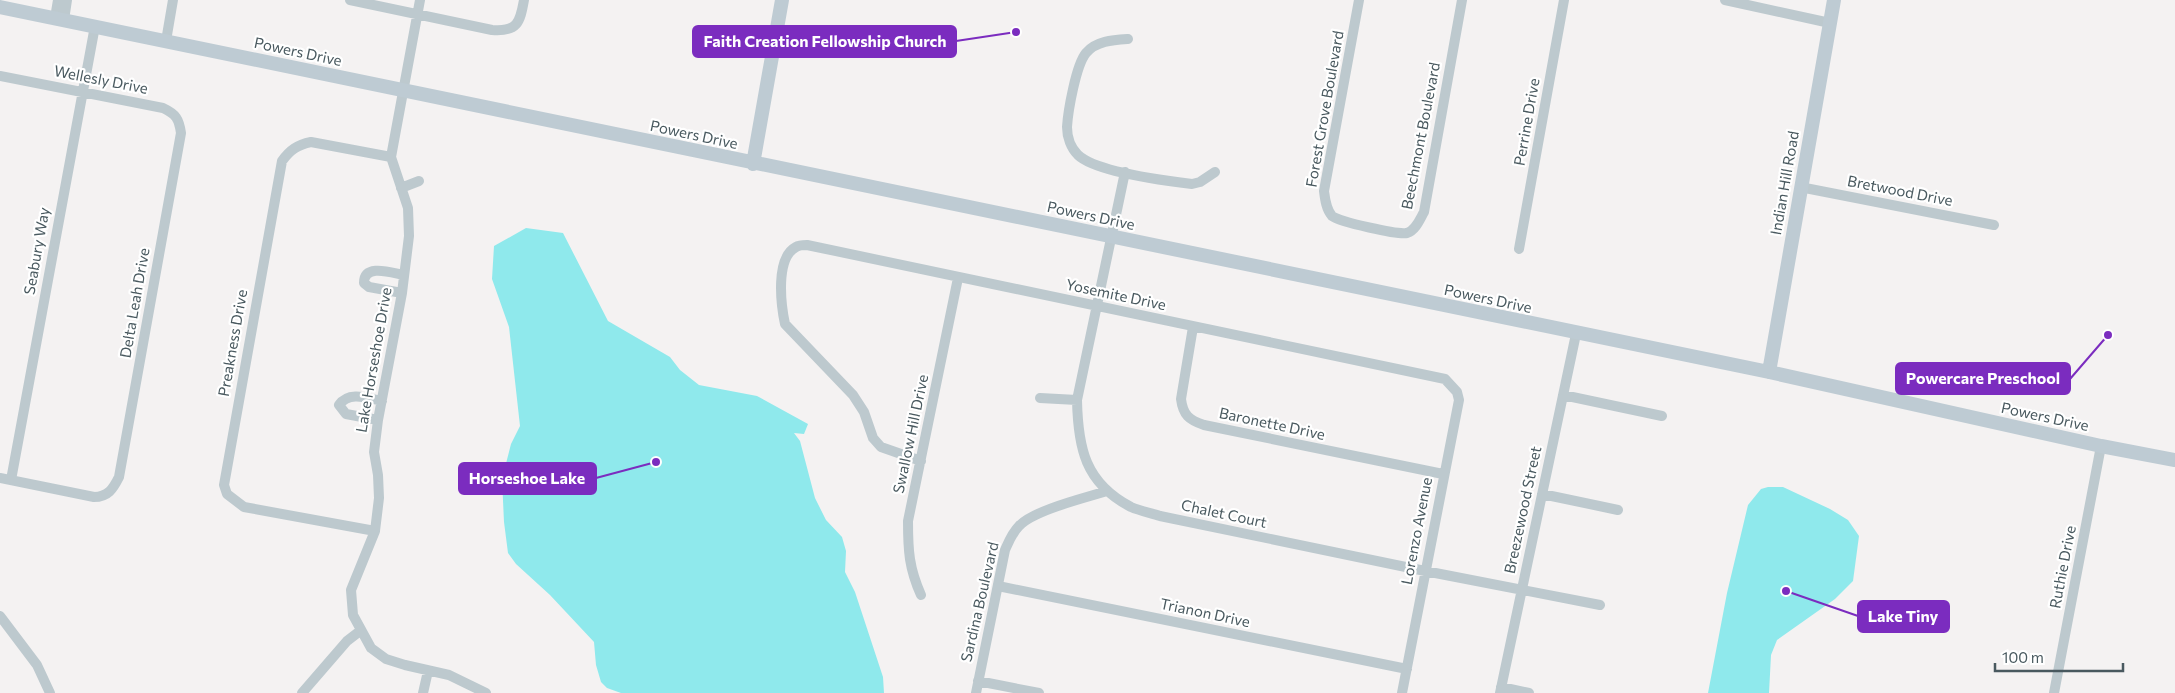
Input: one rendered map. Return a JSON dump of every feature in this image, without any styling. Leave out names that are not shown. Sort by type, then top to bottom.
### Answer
[{"type":"street","points":[[58,0],[60,19]]},
{"type":"street","points":[[60,19],[67,0]]},
{"type":"street","points":[[166,41],[174,0]]},
{"type":"street","points":[[350,0],[492,30],[506,31],[515,26],[521,18],[524,0]]},
{"type":"street","name":"Lake Horseshoe Drive","points":[[420,0],[391,157],[408,208],[409,236],[402,293],[378,420],[374,452],[379,498],[375,531],[351,590],[352,616],[371,648],[386,659],[449,675],[486,693]]},
{"type":"street","points":[[753,164],[782,0]]},
{"type":"street","name":"Forest Grove Boulevard","points":[[1359,0],[1324,191],[1325,204],[1332,215],[1340,220],[1367,226]]},
{"type":"street","name":"Beechmont Boulevard","points":[[1367,226],[1398,233],[1408,232],[1416,226],[1424,212],[1462,0]]},
{"type":"street","name":"Perrine Drive","points":[[1519,249],[1564,0]]},
{"type":"street","points":[[1725,0],[1830,23]]},
{"type":"street","name":"Indian Hill Road","points":[[1769,372],[1834,0]]},
{"type":"street","name":"Powers Drive","points":[[0,7],[1576,334],[1769,372],[2102,446],[2175,460]]},
{"type":"street","name":"Seabury Way","points":[[11,480],[94,26]]},
{"type":"street","points":[[1128,39],[1097,44],[1086,53],[1077,73],[1067,128],[1070,143],[1083,158],[1098,166],[1126,172],[1192,184],[1200,182],[1215,172]]},
{"type":"street","name":"Wellesly Drive","points":[[0,76],[163,108],[174,113],[179,120],[181,134]]},
{"type":"street","name":"Delta Leah Drive","points":[[11,480],[94,497],[103,497],[112,490],[119,477],[181,134]]},
{"type":"street","name":"Preakness Drive","points":[[375,531],[244,507],[226,494],[224,485],[282,161],[290,150],[311,142],[391,157]]},
{"type":"street","name":"Chalet Court","points":[[1126,172],[1077,400],[1078,433],[1085,461],[1107,491],[1132,507],[1160,516],[1522,591],[1600,605]]},
{"type":"street","points":[[401,188],[419,181]]},
{"type":"street","name":"Bretwood Drive","points":[[1800,186],[1994,225]]},
{"type":"street","name":"Yosemite Drive","points":[[921,461],[880,447],[873,438],[864,412],[853,396],[785,324],[782,309],[781,282],[785,258],[796,247],[807,245],[1445,379]]},
{"type":"street","points":[[402,293],[369,287],[364,282],[364,277],[367,272],[373,270],[404,275]]},
{"type":"street","name":"Swallow Hill Drive","points":[[921,596],[908,557],[908,521],[958,278]]},
{"type":"street","name":"Baronette Drive","points":[[1193,327],[1181,400],[1183,411],[1190,420],[1204,425],[1443,474]]},
{"type":"street","name":"Breezewood Street","points":[[1501,690],[1576,334]]},
{"type":"street","name":"Lorenzo Avenue","points":[[1402,693],[1424,571],[1459,400],[1457,392],[1445,379]]},
{"type":"street","points":[[378,420],[346,414],[339,405],[343,398],[352,396],[382,401]]},
{"type":"street","points":[[1563,396],[1662,416]]},
{"type":"street","points":[[1040,398],[1077,400]]},
{"type":"street","name":"Ruthie Drive","points":[[2054,693],[2102,446]]},
{"type":"street","points":[[0,478],[11,480]]},
{"type":"street","name":"Sardina Boulevard","points":[[976,693],[1005,550],[1010,537],[1019,525],[1034,515],[1107,491]]},
{"type":"street","points":[[1542,494],[1618,510]]},
{"type":"street","name":"Trianon Drive","points":[[998,586],[1407,669]]},
{"type":"street","points":[[0,616],[37,665],[50,693]]},
{"type":"street","points":[[302,693],[347,640],[360,631]]},
{"type":"street","points":[[423,693],[428,671]]},
{"type":"street","points":[[978,681],[1039,693]]},
{"type":"street","points":[[1501,690],[1529,693]]},
{"type":"water","points":[[526,228],[563,233],[608,321],[670,357],[680,370],[699,385],[757,396],[808,424],[804,434],[794,433],[800,441],[815,498],[826,520],[842,537],[846,551],[845,572],[855,592],[883,677],[884,693],[621,693],[607,688],[601,682],[596,665],[594,642],[550,595],[516,564],[508,553],[502,479],[511,444],[520,426],[509,327],[492,279],[494,246]]},
{"type":"water","points":[[1783,487],[1830,509],[1848,520],[1859,536],[1853,581],[1835,599],[1777,640],[1771,655],[1769,693],[1708,693],[1727,593],[1748,505],[1761,489]]},
{"type":"place","name":"Faith Creation Fellowship Church","points":[[1016,32]]},
{"type":"place","name":"Powercare Preschool","points":[[2108,335]]},
{"type":"place","name":"Horseshoe Lake","points":[[656,462]]},
{"type":"place","name":"Lake Tiny","points":[[1786,591]]}]
